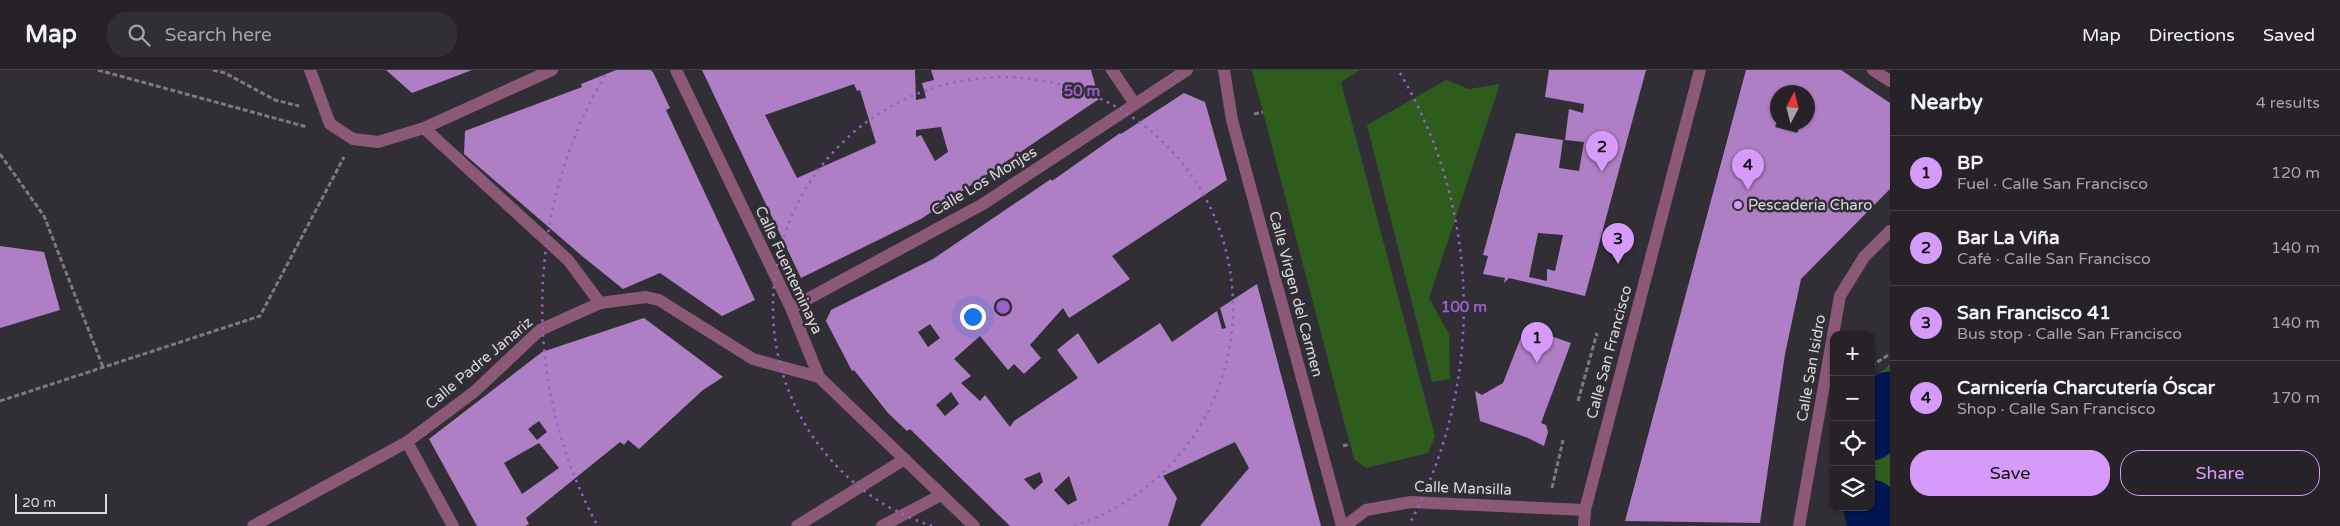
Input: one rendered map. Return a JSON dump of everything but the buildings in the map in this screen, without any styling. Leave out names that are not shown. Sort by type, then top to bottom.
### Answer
[{"type":"street","points":[[310,70],[330,124],[353,139],[378,142],[424,128],[552,70]]},
{"type":"street","name":"Calle Fuenteminaya","points":[[676,70],[791,308],[819,377],[974,526]]},
{"type":"street","points":[[1112,70],[1135,104]]},
{"type":"street","name":"Calle Los Monjes","points":[[791,308],[983,204],[1187,70]]},
{"type":"street","name":"Calle Virgen del Carmen","points":[[1224,70],[1232,120],[1344,526]]},
{"type":"street","name":"Calle San Francisco","points":[[1584,526],[1585,510],[1700,70]]},
{"type":"street","points":[[1873,70],[1890,81]]},
{"type":"street","points":[[424,128],[568,260],[600,304]]},
{"type":"street","name":"Calle San Isidro","points":[[1799,526],[1840,296],[1864,257],[1890,231]]},
{"type":"street","name":"Calle Padre Janariz","points":[[253,526],[407,442],[474,392],[540,330],[600,304],[646,297],[659,300],[753,359],[819,377]]},
{"type":"street","points":[[407,442],[453,526]]},
{"type":"street","points":[[797,526],[905,459]]},
{"type":"street","points":[[882,526],[941,495]]},
{"type":"street","name":"Calle Mansilla","points":[[1344,526],[1366,510],[1411,502],[1585,510]]},
{"type":"path","points":[[98,70],[316,129]]},
{"type":"path","points":[[213,70],[224,73],[275,100],[304,107]]},
{"type":"path","points":[[0,401],[260,316],[353,139]]},
{"type":"path","points":[[0,154],[44,216],[103,367]]},
{"type":"path","points":[[1578,401],[1597,333]]},
{"type":"path","points":[[1875,363],[1890,354]]},
{"type":"path","points":[[1550,494],[1563,440]]},
{"type":"green space","points":[[1252,70],[1360,70],[1341,82],[1435,436],[1428,453],[1366,468],[1354,459]]},
{"type":"green space","points":[[1446,80],[1469,89],[1500,84],[1429,298],[1449,334],[1450,379],[1432,382],[1367,125]]},
{"type":"green space","points":[[1890,364],[1890,526],[1860,526],[1858,511],[1875,511],[1875,377]]},
{"type":"waterway","points":[[1875,421],[1878,411],[1890,399]]},
{"type":"waterway","points":[[1872,511],[1875,526]]},
{"type":"place","name":"Bar La Viña","points":[[1602,172]]},
{"type":"place","name":"Carnicería Charcutería Óscar","points":[[1748,190]]},
{"type":"place","name":"Pescadería Charo","points":[[1738,205]]},
{"type":"place","name":"San Francisco 41","points":[[1618,264]]},
{"type":"place","name":"BP","points":[[1537,363]]}]
